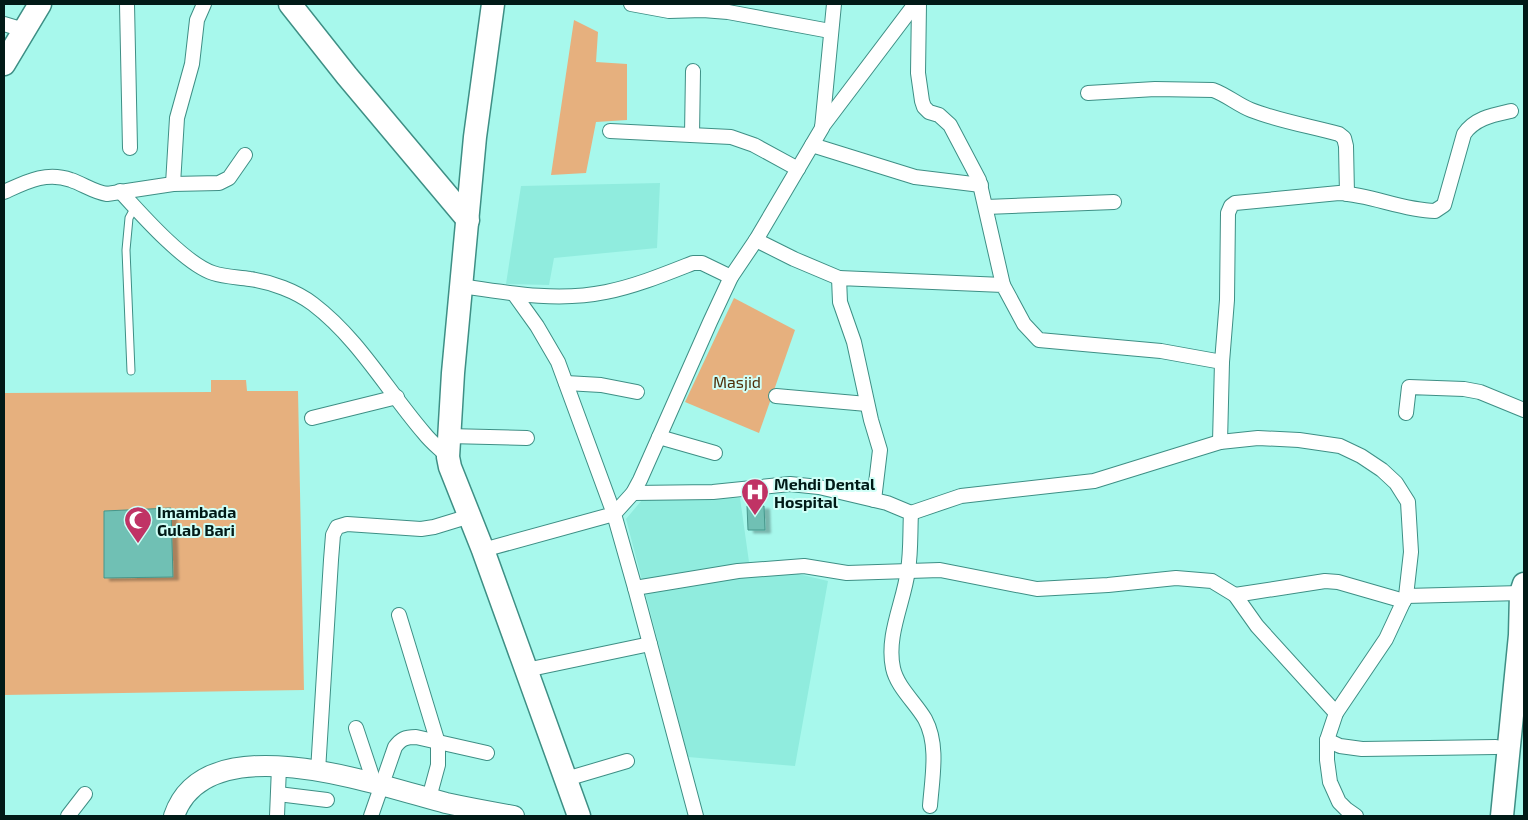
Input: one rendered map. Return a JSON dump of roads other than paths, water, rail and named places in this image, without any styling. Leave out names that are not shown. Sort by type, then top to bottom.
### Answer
[{"type":"main road","points":[[4,64],[14,27],[40,4]]},
{"type":"main road","points":[[290,4],[347,76],[468,220]]},
{"type":"main road","points":[[493,4],[475,137],[461,286],[448,446],[450,467],[483,550],[579,816]]},
{"type":"main road","points":[[1502,816],[1520,635],[1522,589]]},
{"type":"street","points":[[127,4],[130,148]]},
{"type":"street","points":[[173,184],[177,118],[192,64],[197,20],[204,4]]},
{"type":"street","points":[[631,4],[669,11],[703,10],[728,12],[830,31]]},
{"type":"street","points":[[822,128],[834,4]]},
{"type":"street","points":[[483,550],[614,514],[633,493],[731,277],[756,240],[822,128],[915,4]]},
{"type":"street","points":[[919,4],[918,73],[922,101],[924,107],[930,112],[939,115],[950,124],[981,184],[1004,285],[1024,324],[1039,340],[1161,351],[1222,362]]},
{"type":"street","points":[[692,135],[693,71]]},
{"type":"street","points":[[1088,93],[1155,89],[1213,90],[1259,113],[1339,134],[1344,138],[1346,146],[1347,194]]},
{"type":"street","points":[[1220,442],[1222,362],[1227,300],[1228,213],[1231,206],[1236,203],[1347,194],[1413,209],[1435,211],[1444,204],[1464,134],[1468,127],[1483,118],[1511,111]]},
{"type":"street","points":[[610,131],[731,137],[742,140],[798,169]]},
{"type":"street","points":[[812,145],[915,177],[981,184]]},
{"type":"street","points":[[4,192],[34,178],[46,176],[58,176],[107,194],[173,184],[219,183],[230,178],[245,155]]},
{"type":"street","points":[[120,191],[176,248],[197,265],[211,273],[281,287],[299,294],[313,304],[345,333],[424,433],[448,446],[527,438]]},
{"type":"street","points":[[986,207],[1114,202]]},
{"type":"street","points":[[756,240],[839,278],[1004,285]]},
{"type":"street","points":[[461,286],[514,294],[575,296],[605,292],[638,284],[694,263],[702,263],[731,277]]},
{"type":"street","points":[[839,278],[840,302],[854,342],[880,450],[874,500]]},
{"type":"street","points":[[514,294],[549,345],[558,362],[614,514],[636,588],[696,816]]},
{"type":"street","points":[[566,383],[601,385],[636,392]]},
{"type":"street","points":[[1406,413],[1409,387],[1464,389],[1480,392],[1524,410]]},
{"type":"street","points":[[776,396],[868,404]]},
{"type":"street","points":[[312,418],[397,397]]},
{"type":"street","points":[[659,436],[715,453]]},
{"type":"street","points":[[633,493],[713,492],[790,484],[819,487],[887,503],[911,513],[961,496],[1094,481],[1220,442],[1258,438],[1299,440],[1340,446],[1361,456],[1382,470],[1396,483],[1408,502],[1411,552],[1405,598],[1386,639],[1336,713],[1327,740],[1330,782],[1339,802],[1346,810],[1356,816]]},
{"type":"street","points":[[911,513],[908,571],[894,630],[892,660],[895,674],[926,721],[932,740],[930,806]]},
{"type":"street","points":[[318,771],[331,560],[333,535],[337,526],[346,524],[421,529],[470,516]]},
{"type":"street","points":[[636,588],[738,571],[804,566],[847,573],[940,570],[1037,588],[1108,585],[1176,578],[1212,581],[1235,595],[1257,626],[1336,713]]},
{"type":"street","points":[[1235,595],[1325,581],[1338,582],[1405,598],[1522,589]]},
{"type":"street","points":[[398,614],[438,743],[438,765],[430,798]]},
{"type":"street","points":[[526,670],[650,644]]},
{"type":"street","points":[[356,728],[378,783]]},
{"type":"street","points":[[371,816],[378,783],[400,740],[416,737],[487,752]]},
{"type":"street","points":[[1327,740],[1340,746],[1362,748],[1496,747]]},
{"type":"street","points":[[566,779],[627,761]]},
{"type":"street","points":[[174,816],[182,798],[192,787],[216,773],[241,767],[279,767],[344,775],[430,798],[514,816]]},
{"type":"street","points":[[277,816],[279,767]]},
{"type":"street","points":[[68,816],[85,794]]},
{"type":"street","points":[[278,794],[327,800]]},
{"type":"lane","points":[[131,371],[127,230],[129,218],[135,207]]},
{"type":"place","name":"Mehdi Dental Hospital","points":[[755,516]]},
{"type":"place","name":"Imambada Gulab Bari","points":[[138,544]]},
{"type":"park label","name":"Masjid","points":[[737,381]]}]
